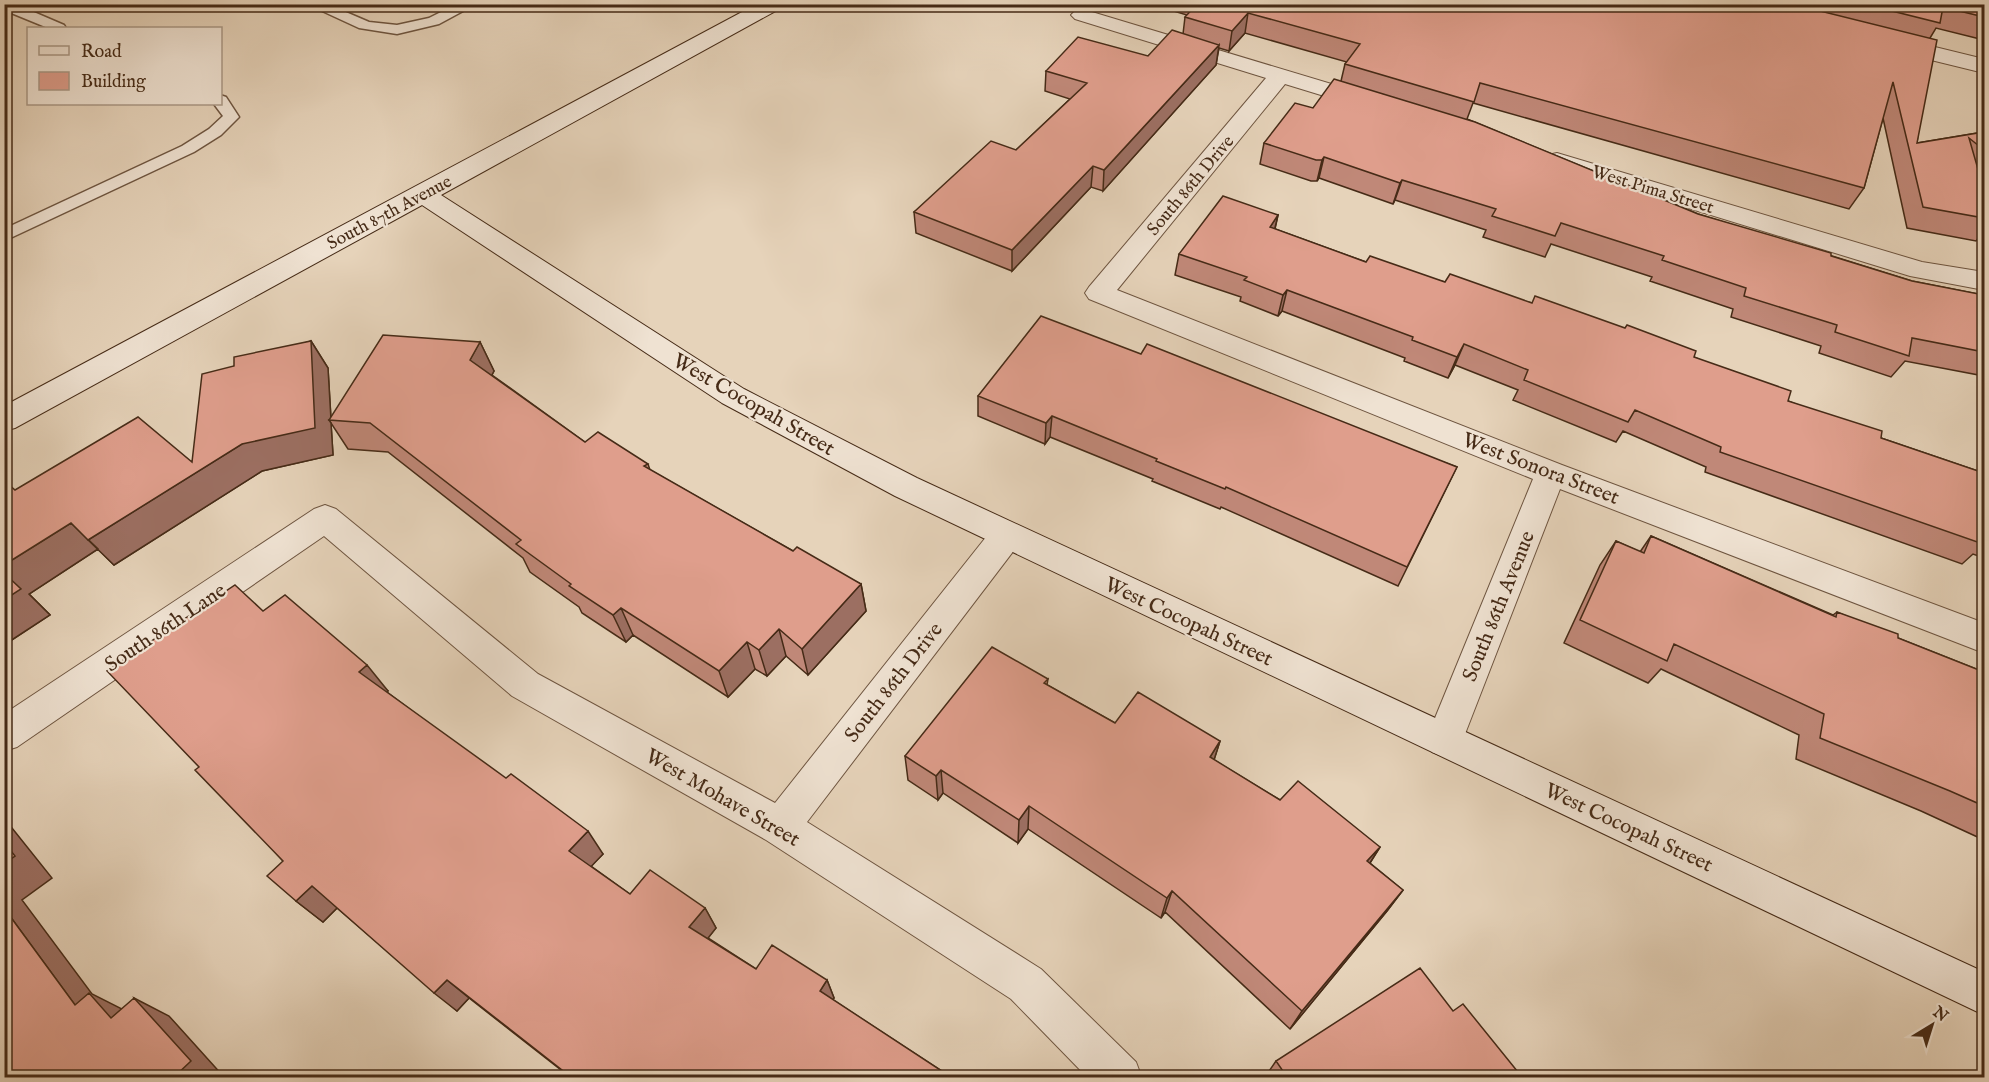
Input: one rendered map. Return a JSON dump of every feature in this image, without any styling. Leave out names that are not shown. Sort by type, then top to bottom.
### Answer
[{"type":"street","name":"South 87th Avenue","points":[[4,420],[774,4]]},
{"type":"street","points":[[1090,10],[1280,76],[1394,111]]},
{"type":"street","points":[[1869,38],[1984,66]]},
{"type":"street","name":"South 86th Drive","points":[[1100,293],[1280,76]]},
{"type":"street","name":"West Pima Street","points":[[1531,153],[1920,270],[1984,281]]},
{"type":"street","name":"West Cocopah Street","points":[[422,194],[733,396],[906,487],[1984,994]]},
{"type":"street","name":"West Sonora Street","points":[[1100,293],[1551,473],[1984,638]]},
{"type":"street","name":"South 86th Avenue","points":[[1444,740],[1551,473]]},
{"type":"street","name":"South 86th Lane","points":[[4,735],[325,518]]},
{"type":"street","name":"West Mohave Street","points":[[325,518],[525,685],[780,828],[1026,984],[1120,1077]]},
{"type":"street","name":"South 86th Drive","points":[[780,828],[1006,536]]},
{"type":"lane","points":[[314,4],[371,27],[406,29],[444,18],[469,4]]},
{"type":"lane","points":[[4,5],[57,27]]},
{"type":"lane","points":[[4,236],[188,149],[215,132],[231,117],[222,103]]},
{"type":"building","points":[[1197,4],[1792,4],[1937,40],[1917,143],[1984,132],[1984,150],[1969,138],[1984,190],[1984,218],[1923,207],[1893,82],[1864,188],[1480,83],[1474,102],[1345,64],[1360,44],[1248,13],[1232,31],[1185,17]]},
{"type":"building","points":[[1864,4],[1984,4],[1984,17],[1943,7],[1940,23]]},
{"type":"building","points":[[1172,30],[1219,45],[1104,170],[1093,166],[1012,250],[914,212],[991,141],[1016,150],[1087,83],[1046,71],[1078,37],[1148,56]]},
{"type":"building","points":[[1334,79],[1475,122],[1698,214],[1831,253],[1831,256],[1912,281],[1984,295],[1984,352],[1912,338],[1909,356],[1835,332],[1837,325],[1744,296],[1746,288],[1662,260],[1664,256],[1561,223],[1555,236],[1492,216],[1496,209],[1402,180],[1400,183],[1324,157],[1322,160],[1316,160],[1264,143],[1295,103],[1313,108]]},
{"type":"building","points":[[1223,196],[1278,215],[1270,227],[1366,262],[1370,256],[1445,282],[1450,274],[1532,303],[1535,296],[1625,328],[1627,325],[1696,351],[1694,357],[1791,391],[1788,401],[1882,431],[1881,438],[1984,473],[1983,544],[1720,452],[1721,447],[1635,410],[1628,422],[1524,380],[1528,370],[1464,344],[1457,357],[1412,340],[1413,337],[1287,290],[1283,295],[1244,280],[1247,277],[1179,254]]},
{"type":"building","points":[[1041,316],[1141,354],[1147,344],[1457,467],[1407,567],[1226,487],[1225,489],[1156,461],[1157,459],[1052,416],[1046,423],[978,396]]},
{"type":"building","points":[[383,335],[480,342],[470,360],[585,442],[598,432],[648,464],[644,466],[793,551],[797,547],[861,584],[802,649],[779,629],[759,650],[747,642],[719,671],[621,608],[613,615],[569,586],[571,584],[516,544],[521,540],[370,423],[329,420]]},
{"type":"building","points":[[311,341],[315,428],[242,444],[88,540],[71,523],[4,565],[4,486],[8,484],[15,490],[138,417],[192,462],[202,374],[234,366],[234,357]]},
{"type":"building","points":[[1651,536],[1836,617],[1837,612],[1898,634],[1898,638],[1984,672],[1984,806],[1820,738],[1824,714],[1674,644],[1667,661],[1580,620],[1616,541],[1644,553]]},
{"type":"building","points":[[4,573],[21,589],[4,600]]},
{"type":"building","points":[[235,585],[263,611],[285,595],[367,665],[359,672],[506,778],[511,774],[588,831],[569,851],[630,894],[650,870],[705,908],[689,927],[756,969],[772,945],[827,980],[820,991],[951,1077],[585,1077],[576,1071],[571,1077],[447,980],[434,993],[312,886],[296,901],[267,876],[283,861],[195,770],[199,767],[107,671]]},
{"type":"building","points":[[992,647],[1048,679],[1044,683],[1115,723],[1138,692],[1220,741],[1210,757],[1280,800],[1298,781],[1380,847],[1367,861],[1403,890],[1302,1011],[1172,891],[1167,898],[1029,806],[1019,820],[941,770],[936,776],[905,756]]},
{"type":"building","points":[[4,842],[15,856],[4,864]]},
{"type":"building","points":[[4,908],[75,1005],[89,993],[111,1018],[134,998],[191,1061],[174,1077],[4,1077]]},
{"type":"building","points":[[1420,968],[1453,1011],[1463,1004],[1522,1077],[1287,1077],[1276,1061]]}]
